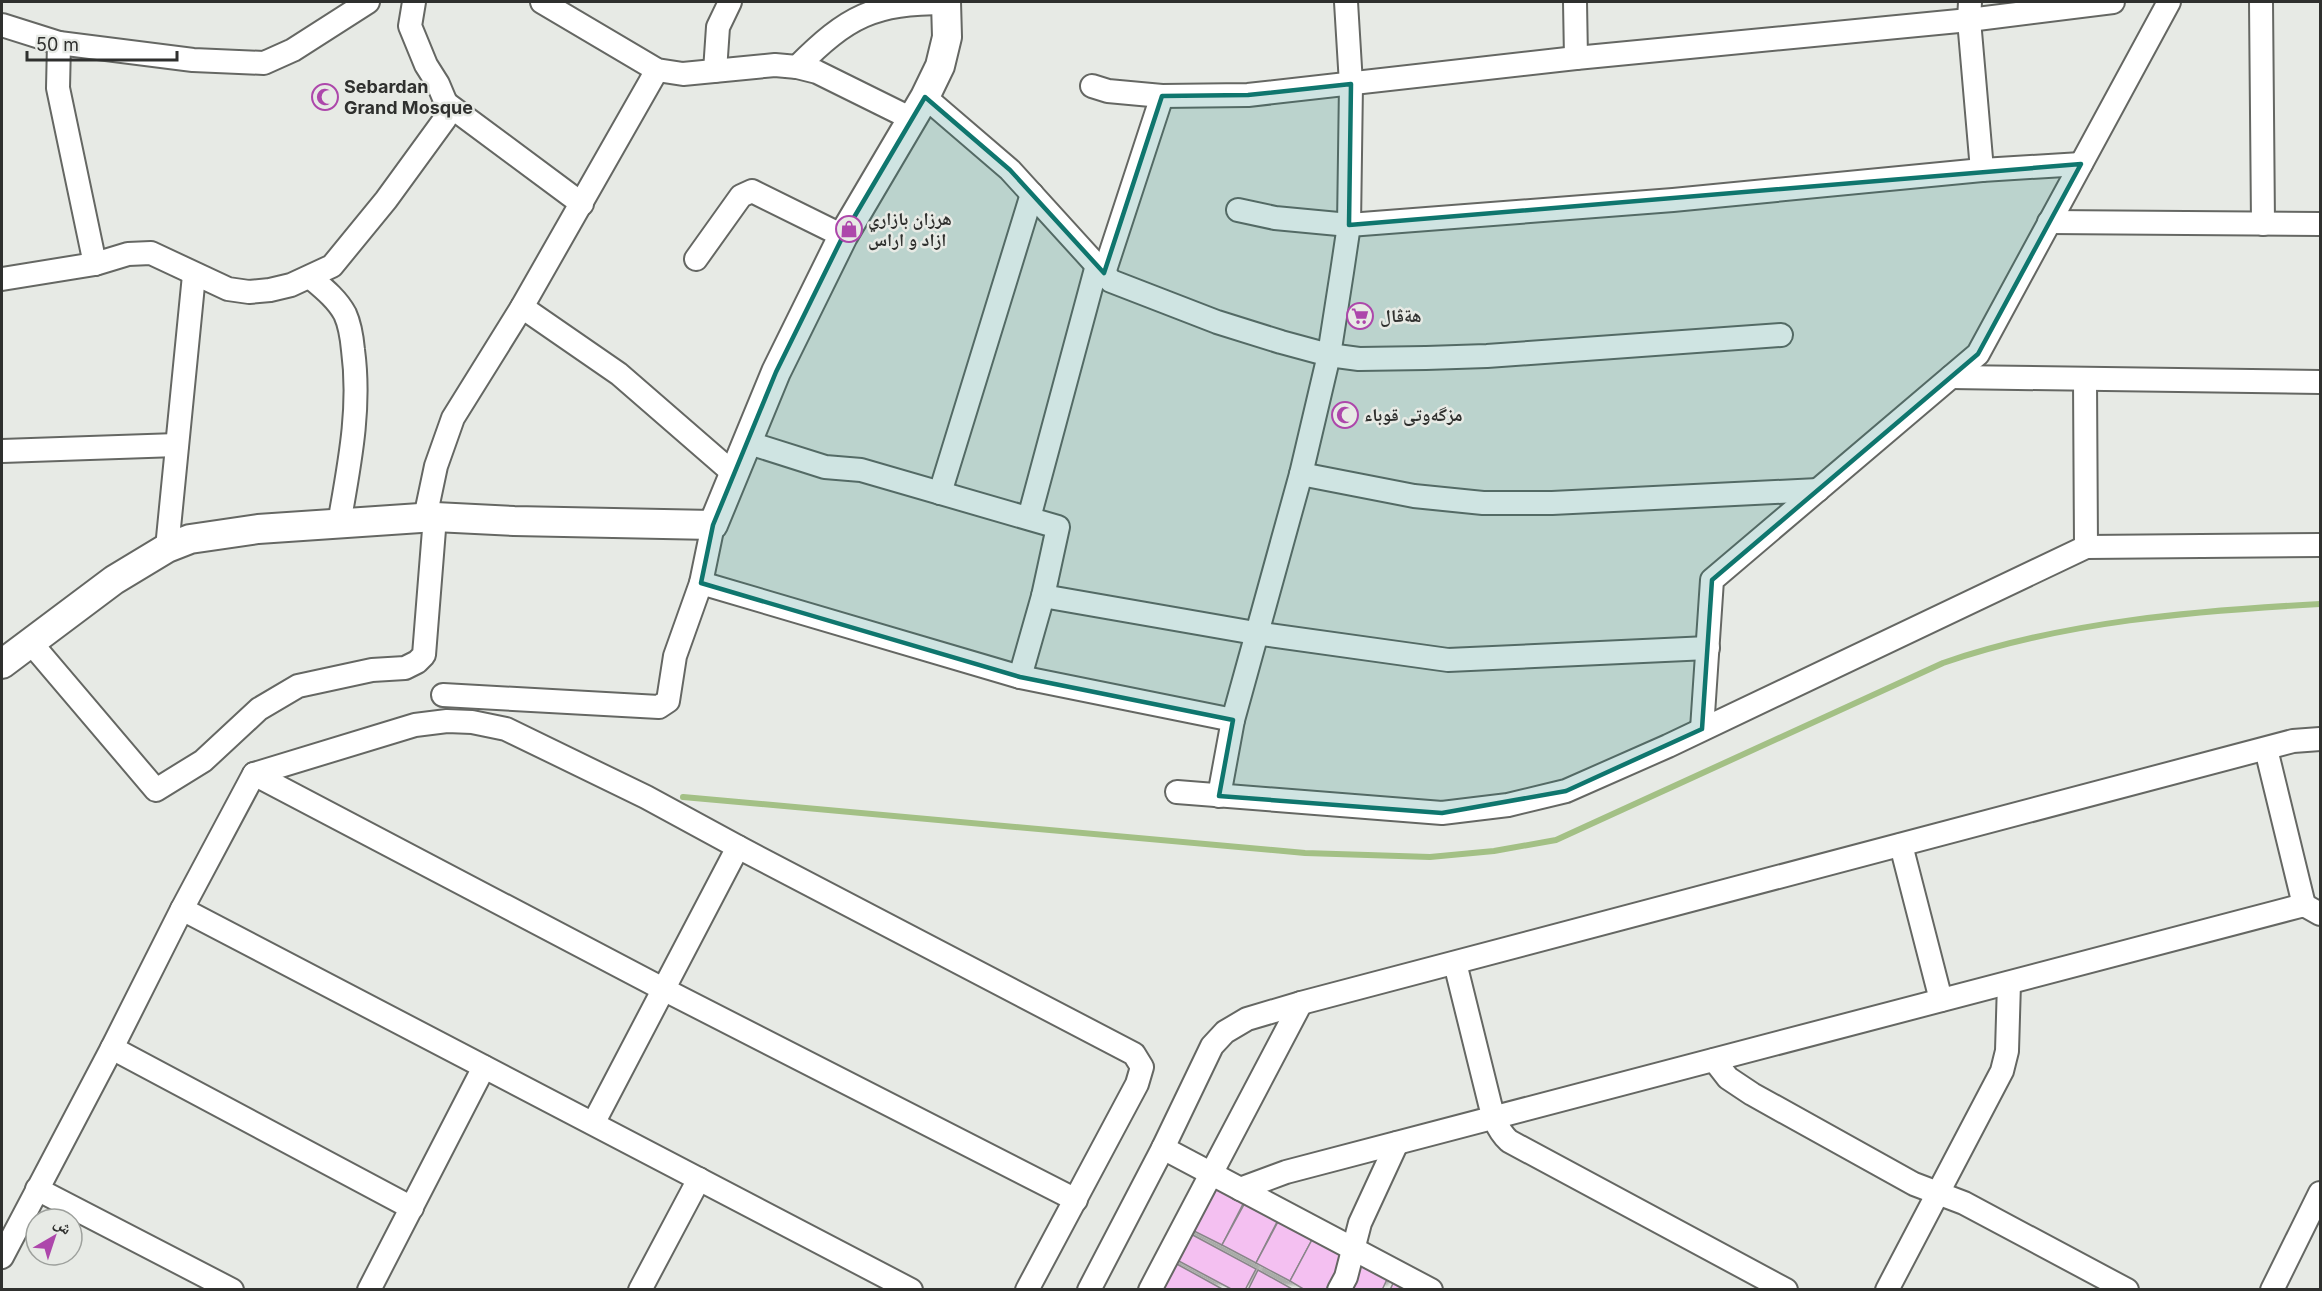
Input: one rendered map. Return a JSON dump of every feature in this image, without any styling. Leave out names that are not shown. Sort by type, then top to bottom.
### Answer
[{"type":"street","points":[[2,25],[59,43],[193,60],[264,63],[293,50],[368,2]]},
{"type":"street","points":[[414,2],[410,26],[446,103],[582,204]]},
{"type":"street","points":[[545,2],[657,70],[683,74],[775,65],[796,67],[818,72],[919,108],[1010,170],[1111,280],[1216,322],[1329,355],[1359,359],[1487,356],[1781,335]]},
{"type":"street","points":[[715,71],[718,27],[730,2]]},
{"type":"street","points":[[443,695],[659,707],[668,700],[675,656],[701,583],[713,525],[733,473],[776,372],[843,236],[919,108],[940,66],[947,37],[946,2],[886,6],[856,18],[824,39],[796,67]]},
{"type":"street","points":[[1219,796],[1233,720],[1300,474],[1329,355],[1349,225],[1351,84],[1346,2]]},
{"type":"street","points":[[1575,2],[1576,58]]},
{"type":"street","points":[[1092,86],[1108,91],[1162,96],[1248,95],[1969,11],[2113,2]]},
{"type":"street","points":[[1702,729],[1712,580],[1978,354],[2169,2]]},
{"type":"street","points":[[2261,2],[2263,224]]},
{"type":"street","points":[[1969,11],[1982,170]]},
{"type":"street","points":[[59,43],[58,88],[95,264]]},
{"type":"street","points":[[31,643],[156,790],[203,760],[259,709],[298,686],[372,670],[405,668],[417,662],[424,655],[430,518],[436,466],[453,418],[522,307],[657,70]]},
{"type":"street","points":[[1029,519],[1101,269],[1162,96]]},
{"type":"street","points":[[2,279],[95,264],[128,254],[151,253],[228,289],[249,292],[270,290],[310,278],[332,266],[387,200],[445,119],[446,103]]},
{"type":"street","points":[[1238,210],[1275,218],[1349,225],[1673,200],[1982,170],[2081,164]]},
{"type":"street","points":[[696,259],[741,196],[752,191],[843,236]]},
{"type":"street","points":[[940,493],[1032,194]]},
{"type":"street","points":[[2049,222],[2320,224]]},
{"type":"street","points":[[167,548],[194,275]]},
{"type":"street","points":[[310,278],[332,296],[345,315],[354,355],[357,406],[339,524]]},
{"type":"street","points":[[522,307],[619,374],[733,473]]},
{"type":"street","points":[[1951,377],[2320,382]]},
{"type":"street","points":[[2085,380],[2086,547]]},
{"type":"street","points":[[746,442],[825,467],[861,470],[1058,527],[1043,596],[1020,677]]},
{"type":"street","points":[[2,451],[177,444]]},
{"type":"street","points":[[1300,474],[1414,496],[1483,503],[1552,503],[1818,490]]},
{"type":"street","points":[[2,664],[114,580],[167,548],[190,539],[247,531],[430,518],[713,525]]},
{"type":"street","points":[[1177,792],[1442,813],[1508,805],[1566,791],[2086,547],[2320,544]]},
{"type":"street","points":[[701,583],[1020,677],[1233,720]]},
{"type":"street","points":[[1043,596],[1255,633],[1448,660],[1708,648]]},
{"type":"street","points":[[2,1257],[254,774],[414,725],[447,721],[472,722],[506,729],[646,797],[738,848],[1134,1054],[1142,1067],[1137,1084],[1027,1290]]},
{"type":"street","points":[[1089,1290],[1163,1148],[1212,1046],[1225,1032],[1247,1019],[2266,748],[2293,741],[2320,739]]},
{"type":"street","points":[[1240,1189],[1286,1172],[1941,1000],[2312,910],[2266,748]]},
{"type":"street","points":[[254,774],[663,989],[1076,1200]]},
{"type":"street","points":[[1901,845],[1941,1000]]},
{"type":"street","points":[[594,1122],[738,848]]},
{"type":"street","points":[[182,909],[594,1122],[911,1290]]},
{"type":"street","points":[[1455,963],[1494,1118],[1500,1131],[1509,1141],[1786,1290]]},
{"type":"street","points":[[1892,1288],[1938,1193],[2002,1071],[2007,1051],[2009,983]]},
{"type":"street","points":[[1150,1290],[1301,1003]]},
{"type":"street","points":[[112,1048],[412,1208]]},
{"type":"street","points":[[1714,1060],[1728,1078],[1752,1094],[1914,1184],[1964,1203],[2127,1290]]},
{"type":"street","points":[[369,1290],[484,1067]]},
{"type":"street","points":[[1339,1290],[1346,1277],[1360,1223],[1397,1143]]},
{"type":"street","points":[[1163,1148],[1431,1290]]},
{"type":"street","points":[[640,1290],[699,1179]]},
{"type":"street","points":[[37,1189],[232,1290]]},
{"type":"street","points":[[2272,1290],[2315,1216],[2320,1193]]},
{"type":"highlighted area","points":[[1351,84],[1349,225],[2081,164],[1978,354],[1712,580],[1702,729],[1566,791],[1442,813],[1219,796],[1233,720],[1020,677],[701,583],[713,525],[776,372],[843,236],[925,97],[1010,170],[1104,273],[1162,96],[1248,95]]},
{"type":"building","points":[[1212,1182],[1245,1200],[1222,1245],[1188,1228]]},
{"type":"building","points":[[1246,1201],[1279,1218],[1256,1263],[1222,1245]]},
{"type":"building","points":[[1280,1218],[1314,1236],[1290,1281],[1256,1263]]},
{"type":"building","points":[[1189,1233],[1256,1269],[1245,1290],[1233,1290],[1175,1259]]},
{"type":"building","points":[[1314,1236],[1348,1253],[1329,1290],[1305,1290],[1290,1281]]},
{"type":"building","points":[[1362,1261],[1389,1275],[1382,1290],[1348,1290]]},
{"type":"building","points":[[1175,1263],[1224,1290],[1162,1290]]},
{"type":"building","points":[[1258,1270],[1294,1290],[1248,1290]]},
{"type":"building","points":[[1395,1279],[1415,1290],[1390,1290]]},
{"type":"waterway","points":[[683,797],[1305,853],[1430,857],[1494,851],[1556,840],[1943,663],[1989,649],[2036,637],[2130,620],[2225,610],[2320,604]]},
{"type":"place","name":"Sebardan Grand Mosque","points":[[325,97]]},
{"type":"place","name":"هرزان بازاري ازاد و اراس","points":[[849,229]]},
{"type":"place","name":"هةڤال","points":[[1360,316]]},
{"type":"place","name":"مزگەوتی قوباء","points":[[1345,415]]}]
